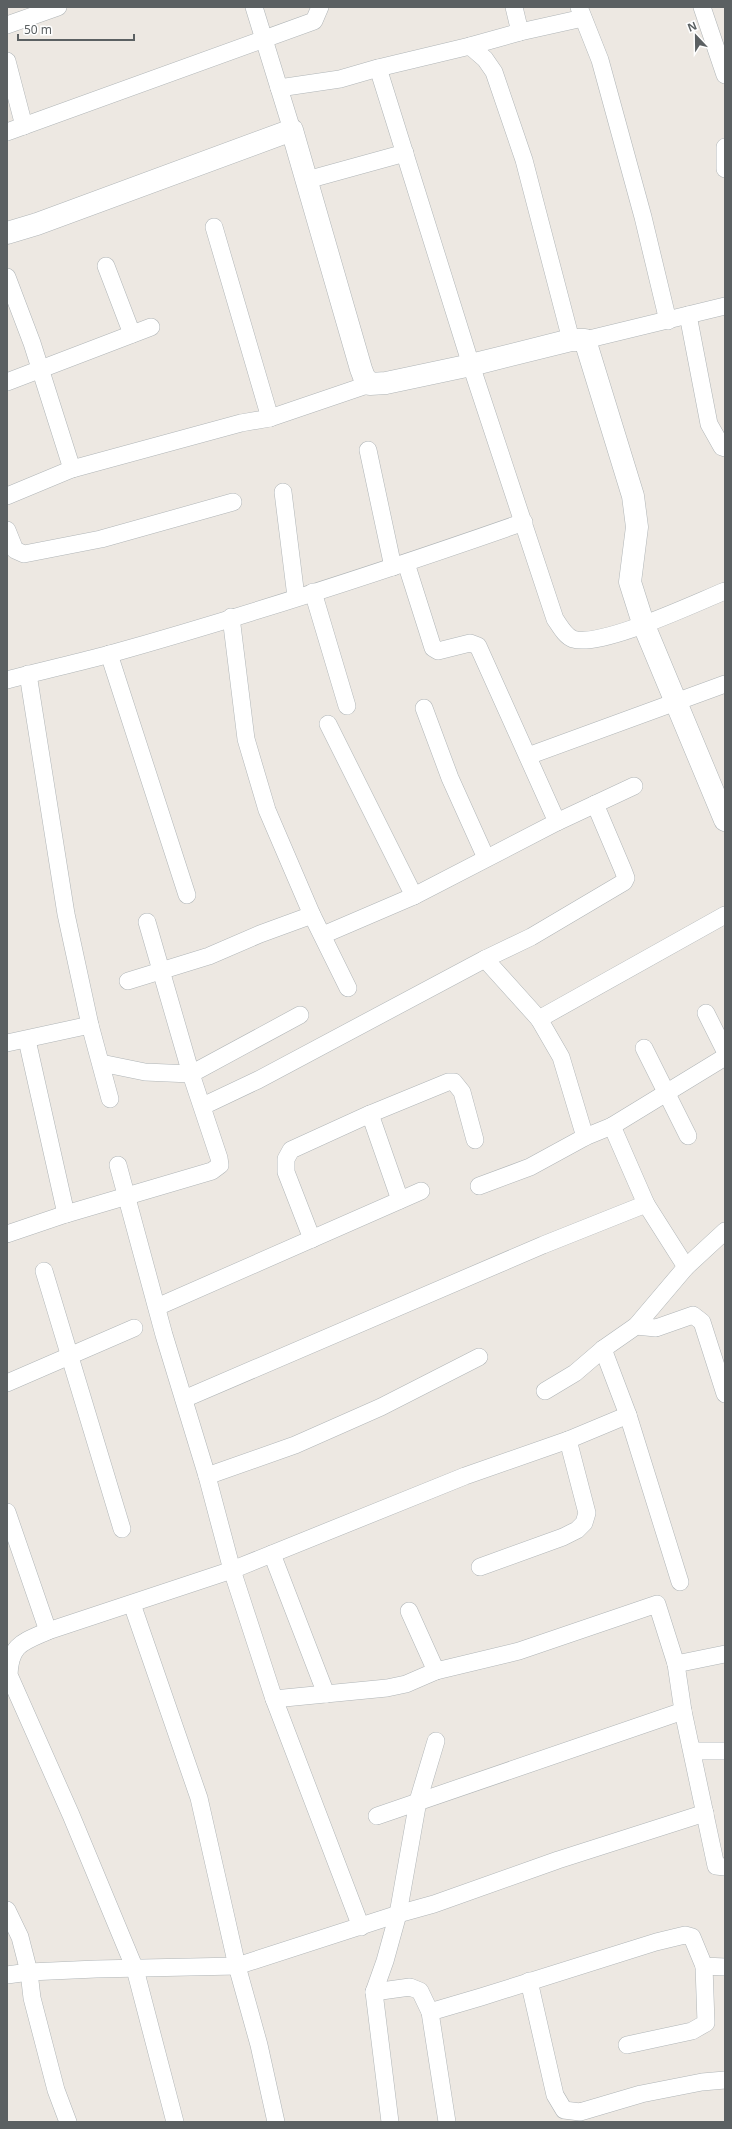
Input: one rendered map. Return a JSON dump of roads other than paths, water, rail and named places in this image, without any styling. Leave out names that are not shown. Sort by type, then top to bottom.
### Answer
[{"type":"street","points":[[7,25],[58,7]]},
{"type":"street","points":[[254,7],[307,180],[361,369],[364,378],[370,384]]},
{"type":"street","points":[[7,132],[314,21],[320,7]]},
{"type":"street","points":[[514,7],[520,32]]},
{"type":"street","points":[[702,7],[725,75]]},
{"type":"street","points":[[279,88],[340,79],[378,68],[470,46],[520,32],[581,12],[600,60],[643,217],[668,321]]},
{"type":"street","points":[[470,46],[485,59],[494,72],[524,160],[578,340],[633,496],[637,527],[630,582],[643,623],[725,820]]},
{"type":"street","points":[[7,61],[24,126]]},
{"type":"street","points":[[378,68],[471,365],[555,619],[568,636],[575,639],[590,639],[617,634],[725,591]]},
{"type":"street","points":[[7,233],[45,221],[292,130]]},
{"type":"street","points":[[725,147],[725,169]]},
{"type":"street","points":[[307,180],[405,153]]},
{"type":"street","points":[[214,227],[270,418]]},
{"type":"street","points":[[106,266],[132,334]]},
{"type":"street","points":[[7,277],[40,370],[72,470]]},
{"type":"street","points":[[7,496],[72,470],[242,423],[270,418],[370,384],[386,383],[471,365],[668,321],[725,306]]},
{"type":"street","points":[[688,315],[709,424],[722,447],[725,448]]},
{"type":"street","points":[[7,382],[151,327]]},
{"type":"street","points":[[368,450],[400,565],[433,648],[438,651],[470,643],[478,646],[557,822]]},
{"type":"street","points":[[283,492],[296,597]]},
{"type":"street","points":[[7,530],[15,550],[24,554],[101,539],[233,502]]},
{"type":"street","points":[[7,680],[109,654],[232,617],[400,565],[524,522]]},
{"type":"street","points":[[313,592],[347,706]]},
{"type":"street","points":[[232,617],[246,739],[267,810],[312,915],[348,988]]},
{"type":"street","points":[[109,654],[187,895]]},
{"type":"street","points":[[28,674],[66,914],[90,1025],[110,1099]]},
{"type":"street","points":[[528,756],[725,684]]},
{"type":"street","points":[[424,708],[450,778],[486,858]]},
{"type":"street","points":[[328,724],[414,896]]},
{"type":"street","points":[[323,935],[414,896],[557,822],[634,786]]},
{"type":"street","points":[[203,1106],[258,1080],[485,959],[538,933],[624,882],[626,878],[595,804]]},
{"type":"street","points":[[128,981],[209,956],[260,934],[312,915]]},
{"type":"street","points":[[539,1019],[725,916]]},
{"type":"street","points":[[7,1234],[66,1214],[212,1171],[220,1165],[203,1106],[191,1074],[163,971],[147,922]]},
{"type":"street","points":[[485,959],[539,1019],[561,1057],[585,1138]]},
{"type":"street","points":[[706,1012],[725,1051]]},
{"type":"street","points":[[101,1063],[145,1072],[191,1074],[300,1016]]},
{"type":"street","points":[[7,1044],[90,1025]]},
{"type":"street","points":[[27,1040],[66,1214]]},
{"type":"street","points":[[644,1048],[688,1136]]},
{"type":"street","points":[[479,1186],[530,1167],[585,1138],[612,1126],[665,1092],[725,1057]]},
{"type":"street","points":[[312,1239],[286,1172],[285,1165],[288,1155],[292,1150],[437,1085],[454,1082],[462,1092],[476,1140]]},
{"type":"street","points":[[370,1114],[400,1200]]},
{"type":"street","points":[[612,1126],[646,1204],[686,1266]]},
{"type":"street","points":[[118,1165],[157,1307],[207,1476],[232,1570],[274,1698],[361,1927]]},
{"type":"street","points":[[157,1307],[421,1191]]},
{"type":"street","points":[[184,1399],[543,1245],[646,1204]]},
{"type":"street","points":[[545,1391],[575,1373],[603,1349],[636,1326],[686,1266],[725,1231]]},
{"type":"street","points":[[44,1271],[122,1529]]},
{"type":"street","points":[[636,1326],[656,1328],[693,1315],[698,1318],[702,1322],[725,1394]]},
{"type":"street","points":[[7,1383],[70,1354],[134,1328]]},
{"type":"street","points":[[603,1349],[628,1415],[680,1582]]},
{"type":"street","points":[[207,1476],[296,1445],[381,1407],[479,1357]]},
{"type":"street","points":[[175,2122],[135,1969],[71,1815],[9,1675],[10,1661],[14,1651],[22,1642],[48,1631],[232,1570],[465,1476],[568,1440],[628,1415]]},
{"type":"street","points":[[480,1567],[563,1537],[577,1530],[584,1523],[587,1513],[568,1440]]},
{"type":"street","points":[[7,1512],[48,1631]]},
{"type":"street","points":[[272,1554],[326,1694]]},
{"type":"street","points":[[132,1604],[199,1798],[237,1966],[259,2045],[276,2122]]},
{"type":"street","points":[[274,1698],[387,1688],[406,1684],[436,1671],[519,1651],[657,1604],[676,1664],[684,1711],[716,1866],[725,1867]]},
{"type":"street","points":[[409,1611],[436,1671]]},
{"type":"street","points":[[676,1664],[725,1654]]},
{"type":"street","points":[[377,1816],[684,1711]]},
{"type":"street","points":[[390,2122],[374,1992],[385,1961],[398,1914],[418,1801],[436,1741]]},
{"type":"street","points":[[693,1751],[725,1751]]},
{"type":"street","points":[[7,1975],[29,1972],[237,1966],[398,1914],[434,1904],[558,1860],[705,1813]]},
{"type":"street","points":[[7,1910],[20,1937],[29,1972],[34,2005],[56,2090],[68,2122]]},
{"type":"street","points":[[430,2012],[656,1942],[685,1935],[692,1937],[704,1966],[706,2023],[692,2031],[627,2045]]},
{"type":"street","points":[[704,1966],[725,1967]]},
{"type":"street","points":[[529,1981],[555,2095],[564,2110],[580,2112],[641,2094],[702,2082],[725,2080]]},
{"type":"street","points":[[374,1992],[406,1987],[416,1988],[420,1991],[430,2012],[447,2122]]}]
